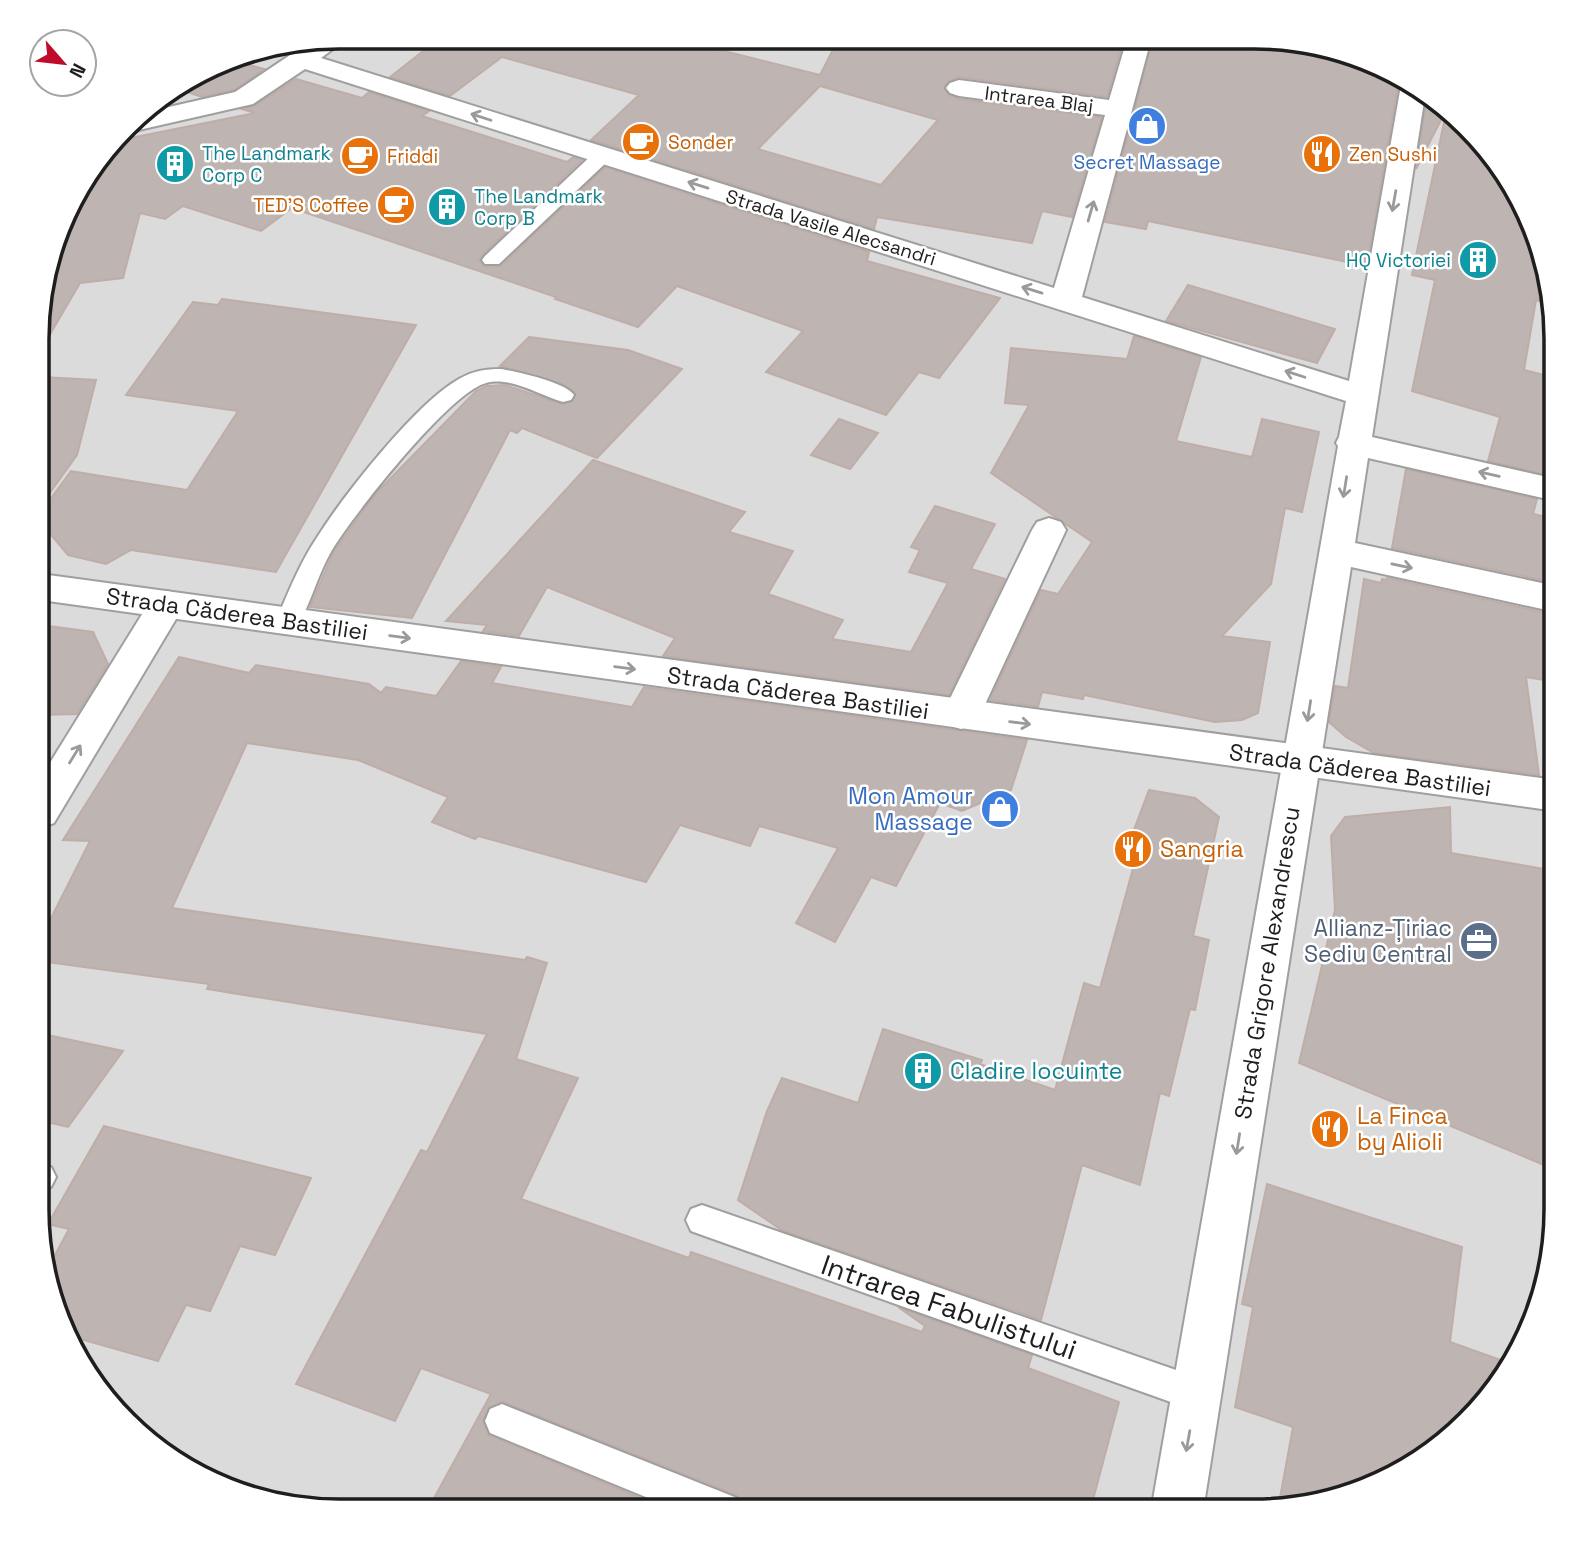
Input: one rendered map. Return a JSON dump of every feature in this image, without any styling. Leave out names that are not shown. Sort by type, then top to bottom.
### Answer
[{"type":"street","points":[[1066,300],[1136,49]]},
{"type":"street","points":[[157,113],[244,98],[315,50]]},
{"type":"street","name":"Strada Vasile Alecsandri","points":[[302,60],[1360,395]]},
{"type":"street","name":"Intrarea Blaj","points":[[959,88],[1120,109]]},
{"type":"street","name":"Strada Grigore Alexandrescu","points":[[1179,1499],[1352,443],[1412,96]]},
{"type":"street","points":[[1352,443],[1544,487]]},
{"type":"street","points":[[961,715],[1049,530]]},
{"type":"street","points":[[1335,551],[1544,596]]},
{"type":"street","name":"Strada Căderea Bastiliei","points":[[49,588],[1544,794]]},
{"type":"street","points":[[49,797],[167,604]]},
{"type":"lane","points":[[492,260],[603,155]]},
{"type":"lane","points":[[288,621],[305,580],[330,535],[384,466],[445,400],[466,383],[483,376],[509,377],[563,394]]},
{"type":"lane","name":"Intrarea Fabulistului","points":[[702,1220],[1196,1394]]},
{"type":"lane","points":[[502,1421],[694,1499]]},
{"type":"shaded area","points":[[320,50],[1292,51],[1347,64],[1399,88],[1445,121],[1484,162],[1505,194],[1522,228],[1542,301],[1544,1209],[1542,1247],[1534,1284],[1514,1337],[1484,1386],[1459,1414],[1431,1439],[1399,1460],[1365,1477],[1292,1497],[339,1499],[301,1497],[264,1489],[211,1469],[162,1439],[134,1414],[109,1386],[88,1354],[71,1320],[51,1247],[51,301],[64,246],[79,211],[109,162],[134,134],[178,98],[228,71],[264,59]]},
{"type":"building","points":[[426,49],[716,49],[820,75],[833,49],[1121,49],[1107,97],[959,77],[944,86],[948,95],[959,99],[1102,117],[1072,217],[1042,211],[1032,243],[877,217],[874,229],[591,140],[639,95],[502,57],[450,96],[390,77]],"holes":[[[820,86],[938,120],[881,185],[758,149]]]},
{"type":"building","points":[[1150,49],[1292,51],[1347,64],[1398,87],[1367,266],[1148,221],[1146,229],[1105,222]]},
{"type":"building","points":[[246,64],[264,69],[234,90],[202,97],[187,92]]},
{"type":"building","points":[[296,79],[362,98],[369,92],[429,111],[422,116],[567,162],[573,157],[582,160],[483,254],[479,260],[485,267],[501,266],[605,167],[869,252],[867,261],[1000,298],[939,378],[919,372],[886,415],[766,372],[803,331],[677,286],[638,327],[292,208],[261,231],[183,206],[165,219],[140,213],[123,278],[80,283],[49,336],[51,301],[64,246],[88,194],[121,148],[130,138],[255,113],[242,109],[254,106]]},
{"type":"building","points":[[1426,105],[1442,118],[1416,169]]},
{"type":"building","points":[[1444,121],[1472,148],[1495,178],[1514,211],[1529,246],[1542,302],[1536,300],[1524,370],[1544,375],[1544,474],[1488,461],[1500,417],[1412,391],[1435,280],[1412,275]]},
{"type":"building","points":[[1188,285],[1335,329],[1317,363],[1166,321]]},
{"type":"building","points":[[222,299],[416,325],[276,572],[131,550],[106,564],[68,555],[49,532],[49,501],[71,471],[187,490],[238,411],[126,395],[193,302],[218,305]]},
{"type":"building","points":[[1134,336],[1201,357],[1176,441],[1252,457],[1262,419],[1319,432],[1302,512],[1285,508],[1271,584],[1222,636],[1270,642],[1258,713],[1242,720],[1215,722],[1084,695],[1083,699],[1042,692],[1038,707],[990,700],[1041,590],[1058,594],[1092,542],[991,473],[1029,405],[1005,403],[1011,348],[1127,359]]},
{"type":"building","points":[[529,337],[628,350],[682,369],[597,458],[522,428],[517,433],[510,430],[412,618],[310,607],[334,551],[377,492],[476,391],[487,386],[505,385],[562,404],[573,401],[576,393],[562,384],[500,366]]},
{"type":"building","points":[[49,377],[96,380],[77,455],[49,494]]},
{"type":"building","points":[[839,419],[878,433],[850,469],[811,455]]},
{"type":"building","points":[[593,460],[745,512],[729,532],[793,551],[768,594],[843,620],[832,639],[911,652],[948,583],[909,572],[920,550],[911,547],[935,506],[995,524],[971,569],[1005,579],[949,695],[663,656],[675,638],[547,587],[519,636],[483,631],[487,625],[446,621]]},
{"type":"building","points":[[1406,469],[1537,499],[1533,514],[1544,516],[1544,580],[1392,548]]},
{"type":"building","points":[[1387,578],[1544,612],[1544,680],[1526,677],[1539,775],[1374,753],[1346,737],[1329,722],[1335,686],[1348,688],[1364,579],[1381,583],[1382,579]]},
{"type":"building","points":[[49,626],[93,632],[108,664],[77,714],[49,715]]},
{"type":"building","points":[[179,657],[249,673],[256,665],[369,684],[381,693],[386,687],[436,696],[461,661],[501,667],[492,683],[632,707],[644,687],[1027,740],[1011,790],[962,811],[940,803],[896,886],[871,877],[835,942],[796,923],[838,848],[759,826],[750,846],[680,825],[646,882],[478,836],[475,839],[432,822],[448,797],[358,760],[247,743],[172,908],[525,960],[527,957],[547,963],[516,1059],[578,1078],[521,1199],[689,1258],[691,1252],[922,1332],[925,1326],[898,1307],[1032,1355],[1028,1368],[1119,1402],[1093,1499],[739,1499],[738,1496],[503,1402],[489,1407],[483,1420],[489,1435],[643,1499],[434,1499],[491,1394],[421,1368],[395,1421],[296,1384],[421,1150],[427,1152],[487,1034],[207,989],[209,984],[49,962],[49,922],[90,841],[63,840]]},
{"type":"building","points":[[1149,790],[1195,798],[1219,817],[1193,936],[1209,940],[1195,1010],[1190,1009],[1169,1096],[1160,1093],[1140,1185],[1082,1165],[1041,1320],[783,1231],[738,1200],[767,1111],[782,1078],[858,1103],[883,1029],[982,1060],[980,1064],[1055,1090],[1084,983],[1100,988],[1134,865],[1123,859]]},
{"type":"building","points":[[1450,807],[1451,853],[1544,869],[1544,1165],[1299,1063],[1335,910],[1331,836],[1345,817]]},
{"type":"building","points":[[49,1035],[123,1051],[68,1127],[49,1123]]},
{"type":"building","points":[[104,1126],[311,1178],[275,1255],[240,1246],[210,1311],[186,1305],[158,1361],[80,1339],[64,1302],[53,1258],[69,1229],[50,1224]]},
{"type":"building","points":[[1267,1184],[1462,1247],[1450,1342],[1501,1360],[1484,1386],[1459,1414],[1431,1439],[1399,1460],[1347,1484],[1280,1498],[1293,1427],[1235,1407],[1253,1307],[1242,1304]]},
{"type":"place","name":"Secret Massage","points":[[1147,126]]},
{"type":"place","name":"Sonder","points":[[641,142]]},
{"type":"place","name":"Zen Sushi","points":[[1322,154]]},
{"type":"place","name":"Friddi","points":[[360,156]]},
{"type":"place","name":"The Landmark Corp C","points":[[175,164]]},
{"type":"place","name":"TED'S Coffee","points":[[396,205]]},
{"type":"place","name":"The Landmark Corp B","points":[[447,207]]},
{"type":"place","name":"HQ Victoriei","points":[[1478,260]]},
{"type":"place","name":"Mon Amour Massage","points":[[1000,809]]},
{"type":"place","name":"Sangria","points":[[1133,849]]},
{"type":"place","name":"Allianz-Țiriac Sediu Central","points":[[1479,941]]},
{"type":"place","name":"Cladire locuinte","points":[[923,1071]]},
{"type":"place","name":"La Finca by Alioli","points":[[1330,1129]]}]
